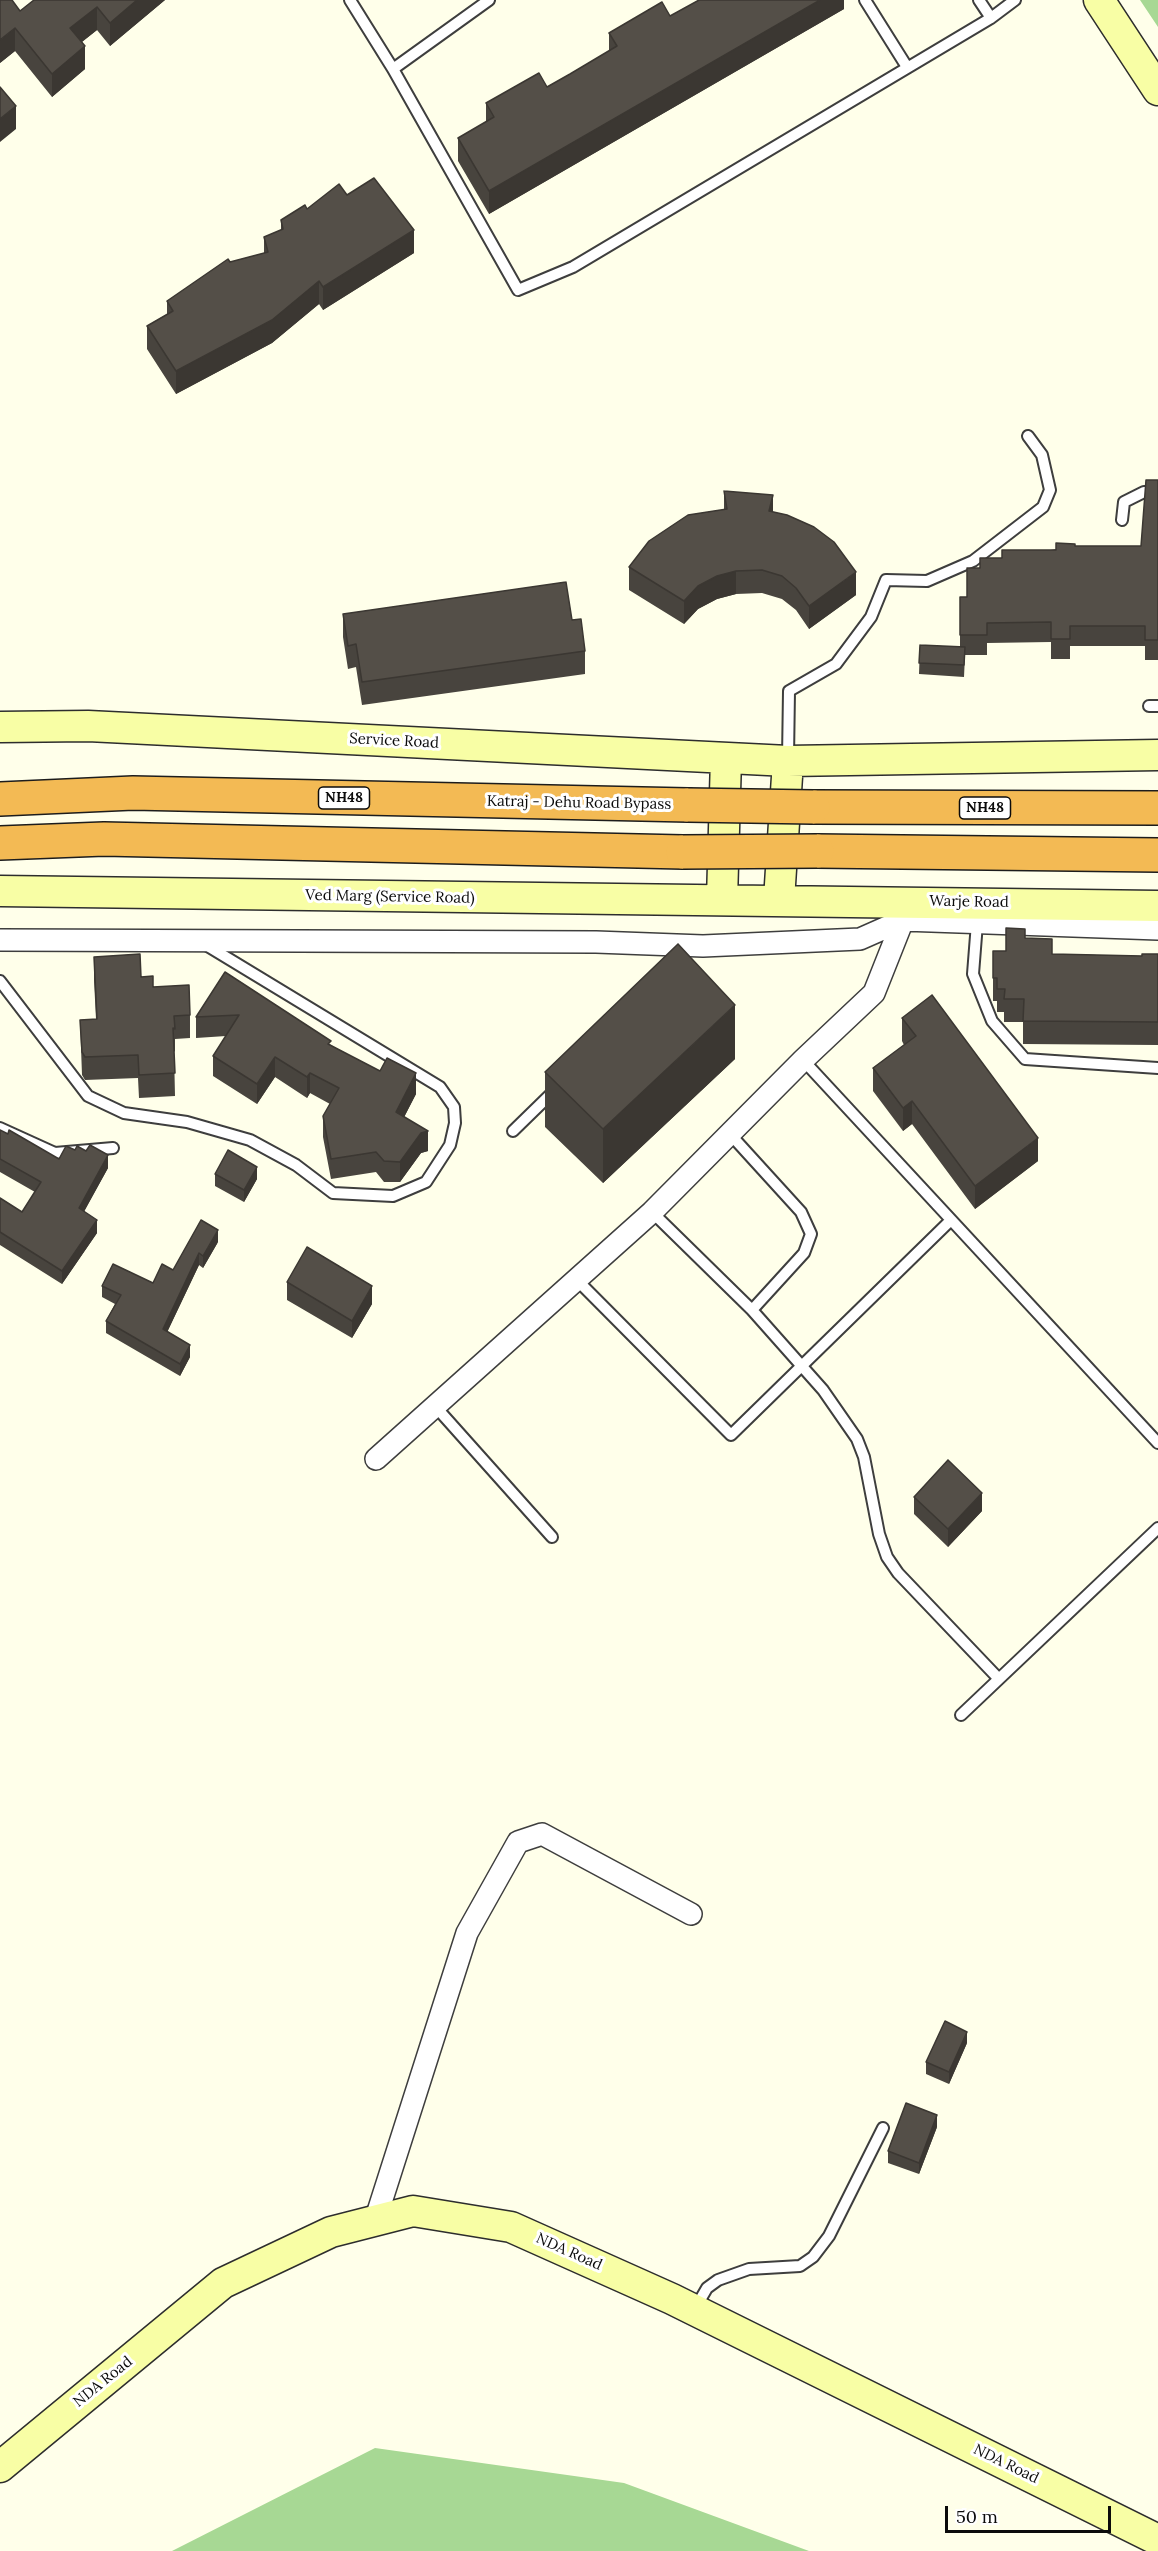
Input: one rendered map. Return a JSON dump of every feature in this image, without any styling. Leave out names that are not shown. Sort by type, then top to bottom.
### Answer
[{"type":"highway","name":"Katraj - Dehu Road Bypass","points":[[0,799],[133,793],[813,807],[1158,808]]},
{"type":"highway","points":[[0,843],[104,839],[683,852],[817,851],[1158,855]]},
{"type":"street","points":[[1099,0],[1158,90]]},
{"type":"street","name":"Service Road","points":[[0,727],[88,726],[788,761]]},
{"type":"street","points":[[779,900],[788,761],[1158,755]]},
{"type":"street","points":[[722,900],[726,758]]},
{"type":"street","name":"Ved Marg (Service Road)","points":[[0,891],[779,900]]},
{"type":"street","name":"Warje Road","points":[[779,900],[910,911],[1158,906]]},
{"type":"street","points":[[376,1459],[652,1212],[803,1060],[874,993],[910,911]]},
{"type":"street","points":[[0,940],[596,942],[699,950],[860,939],[910,911],[976,923],[1158,929]]},
{"type":"street","points":[[375,2220],[467,1933],[518,1842],[542,1834],[691,1914]]},
{"type":"street","name":"NDA Road","points":[[0,2467],[223,2283],[331,2232],[413,2211],[511,2227],[694,2310],[1158,2540]]},
{"type":"lane","points":[[350,0],[393,69],[518,290],[573,267],[991,18],[1015,0]]},
{"type":"lane","points":[[393,69],[489,0]]},
{"type":"lane","points":[[865,0],[907,67]]},
{"type":"lane","points":[[979,0],[991,18]]},
{"type":"lane","points":[[788,761],[789,691],[836,664],[872,617],[886,580],[927,581],[973,561],[1043,507],[1050,490],[1042,455],[1028,436]]},
{"type":"lane","points":[[1122,520],[1124,501],[1144,492],[1158,493]]},
{"type":"lane","points":[[976,923],[973,974],[992,1021],[1025,1059],[1158,1068]]},
{"type":"lane","points":[[0,981],[88,1096],[124,1113],[187,1122],[250,1140],[296,1165],[333,1193],[393,1196],[426,1182],[450,1144],[455,1123],[454,1107],[440,1087],[200,942]]},
{"type":"lane","points":[[803,1060],[1158,1443]]},
{"type":"lane","points":[[513,1131],[562,1082]]},
{"type":"lane","points":[[0,1128],[55,1153],[112,1148]]},
{"type":"lane","points":[[730,1134],[801,1212],[811,1234],[804,1254],[752,1310]]},
{"type":"lane","points":[[652,1212],[752,1310],[804,1366],[858,1439],[864,1457],[879,1534],[892,1565],[999,1679]]},
{"type":"lane","points":[[576,1279],[731,1435],[951,1220]]},
{"type":"lane","points":[[435,1406],[552,1537]]},
{"type":"lane","points":[[961,1715],[1158,1528]]},
{"type":"lane","points":[[694,2310],[707,2288],[718,2280],[749,2269],[800,2266],[813,2258],[830,2236],[883,2128]]},
{"type":"green space","points":[[1140,0],[1158,0],[1158,27]]},
{"type":"green space","points":[[375,2448],[624,2483],[809,2551],[172,2551]]},
{"type":"building","points":[[0,0],[12,0],[20,11],[34,0],[137,0],[110,23],[97,7],[70,28],[85,46],[52,74],[15,28],[0,40]]},
{"type":"building","points":[[699,0],[820,0],[489,191],[458,138],[494,117],[486,103],[539,73],[547,87],[570,74],[617,46],[609,33],[662,2],[670,16]]},
{"type":"building","points":[[0,87],[16,106],[0,119]]},
{"type":"building","points":[[374,178],[414,230],[323,287],[319,281],[272,320],[176,371],[147,326],[173,311],[167,301],[228,259],[230,262],[268,252],[264,237],[283,229],[281,220],[305,205],[307,209],[339,184],[347,195]]},
{"type":"building","points":[[1146,480],[1158,480],[1158,640],[1145,640],[1145,626],[1070,626],[1070,639],[1051,639],[1051,622],[987,623],[987,635],[960,635],[960,597],[967,597],[967,568],[980,568],[980,558],[1002,558],[1002,550],[1056,550],[1056,543],[1075,544],[1075,546],[1141,546]]},
{"type":"building","points":[[724,491],[773,495],[769,511],[787,515],[814,527],[834,542],[856,572],[809,606],[796,588],[782,576],[762,570],[736,571],[717,576],[698,586],[684,601],[629,567],[649,541],[688,515],[727,509]]},
{"type":"building","points":[[566,582],[572,620],[581,619],[585,651],[362,682],[356,644],[348,646],[343,614]]},
{"type":"building","points":[[920,645],[965,647],[964,665],[919,663]]},
{"type":"building","points":[[1006,928],[1025,929],[1025,938],[1052,939],[1052,954],[1142,956],[1142,954],[1158,954],[1158,1022],[1023,1021],[1024,999],[1004,999],[1005,989],[997,989],[997,978],[993,978],[993,951],[1006,951]]},
{"type":"building","points":[[678,944],[735,1005],[603,1129],[545,1072]]},
{"type":"building","points":[[140,954],[141,977],[153,976],[153,987],[189,985],[190,1015],[174,1016],[175,1073],[139,1075],[138,1055],[85,1057],[82,1052],[80,1020],[97,1019],[94,957]]},
{"type":"building","points":[[225,972],[331,1041],[328,1044],[380,1071],[387,1058],[416,1073],[396,1112],[428,1131],[421,1133],[400,1162],[384,1161],[376,1152],[331,1159],[323,1116],[339,1088],[310,1073],[307,1077],[275,1057],[257,1084],[213,1056],[239,1015],[196,1017]]},
{"type":"building","points":[[932,995],[1038,1138],[975,1186],[912,1101],[903,1108],[873,1068],[916,1036],[902,1018]]},
{"type":"building","points":[[0,1130],[8,1134],[9,1130],[59,1159],[66,1146],[75,1150],[77,1146],[86,1151],[90,1145],[108,1155],[79,1208],[97,1220],[62,1271],[0,1232],[0,1198],[22,1212],[41,1182],[0,1159]]},
{"type":"building","points":[[228,1150],[257,1167],[244,1190],[215,1174]]},
{"type":"building","points":[[201,1220],[218,1230],[203,1256],[199,1253],[163,1329],[190,1345],[180,1364],[106,1321],[121,1295],[102,1286],[113,1264],[153,1283],[162,1264],[173,1270]]},
{"type":"building","points":[[307,1247],[372,1286],[352,1321],[287,1282]]},
{"type":"building","points":[[948,1460],[982,1493],[948,1529],[914,1497]]},
{"type":"building","points":[[945,2021],[967,2032],[949,2072],[926,2062]]},
{"type":"building","points":[[906,2103],[937,2115],[919,2163],[888,2151]]}]
